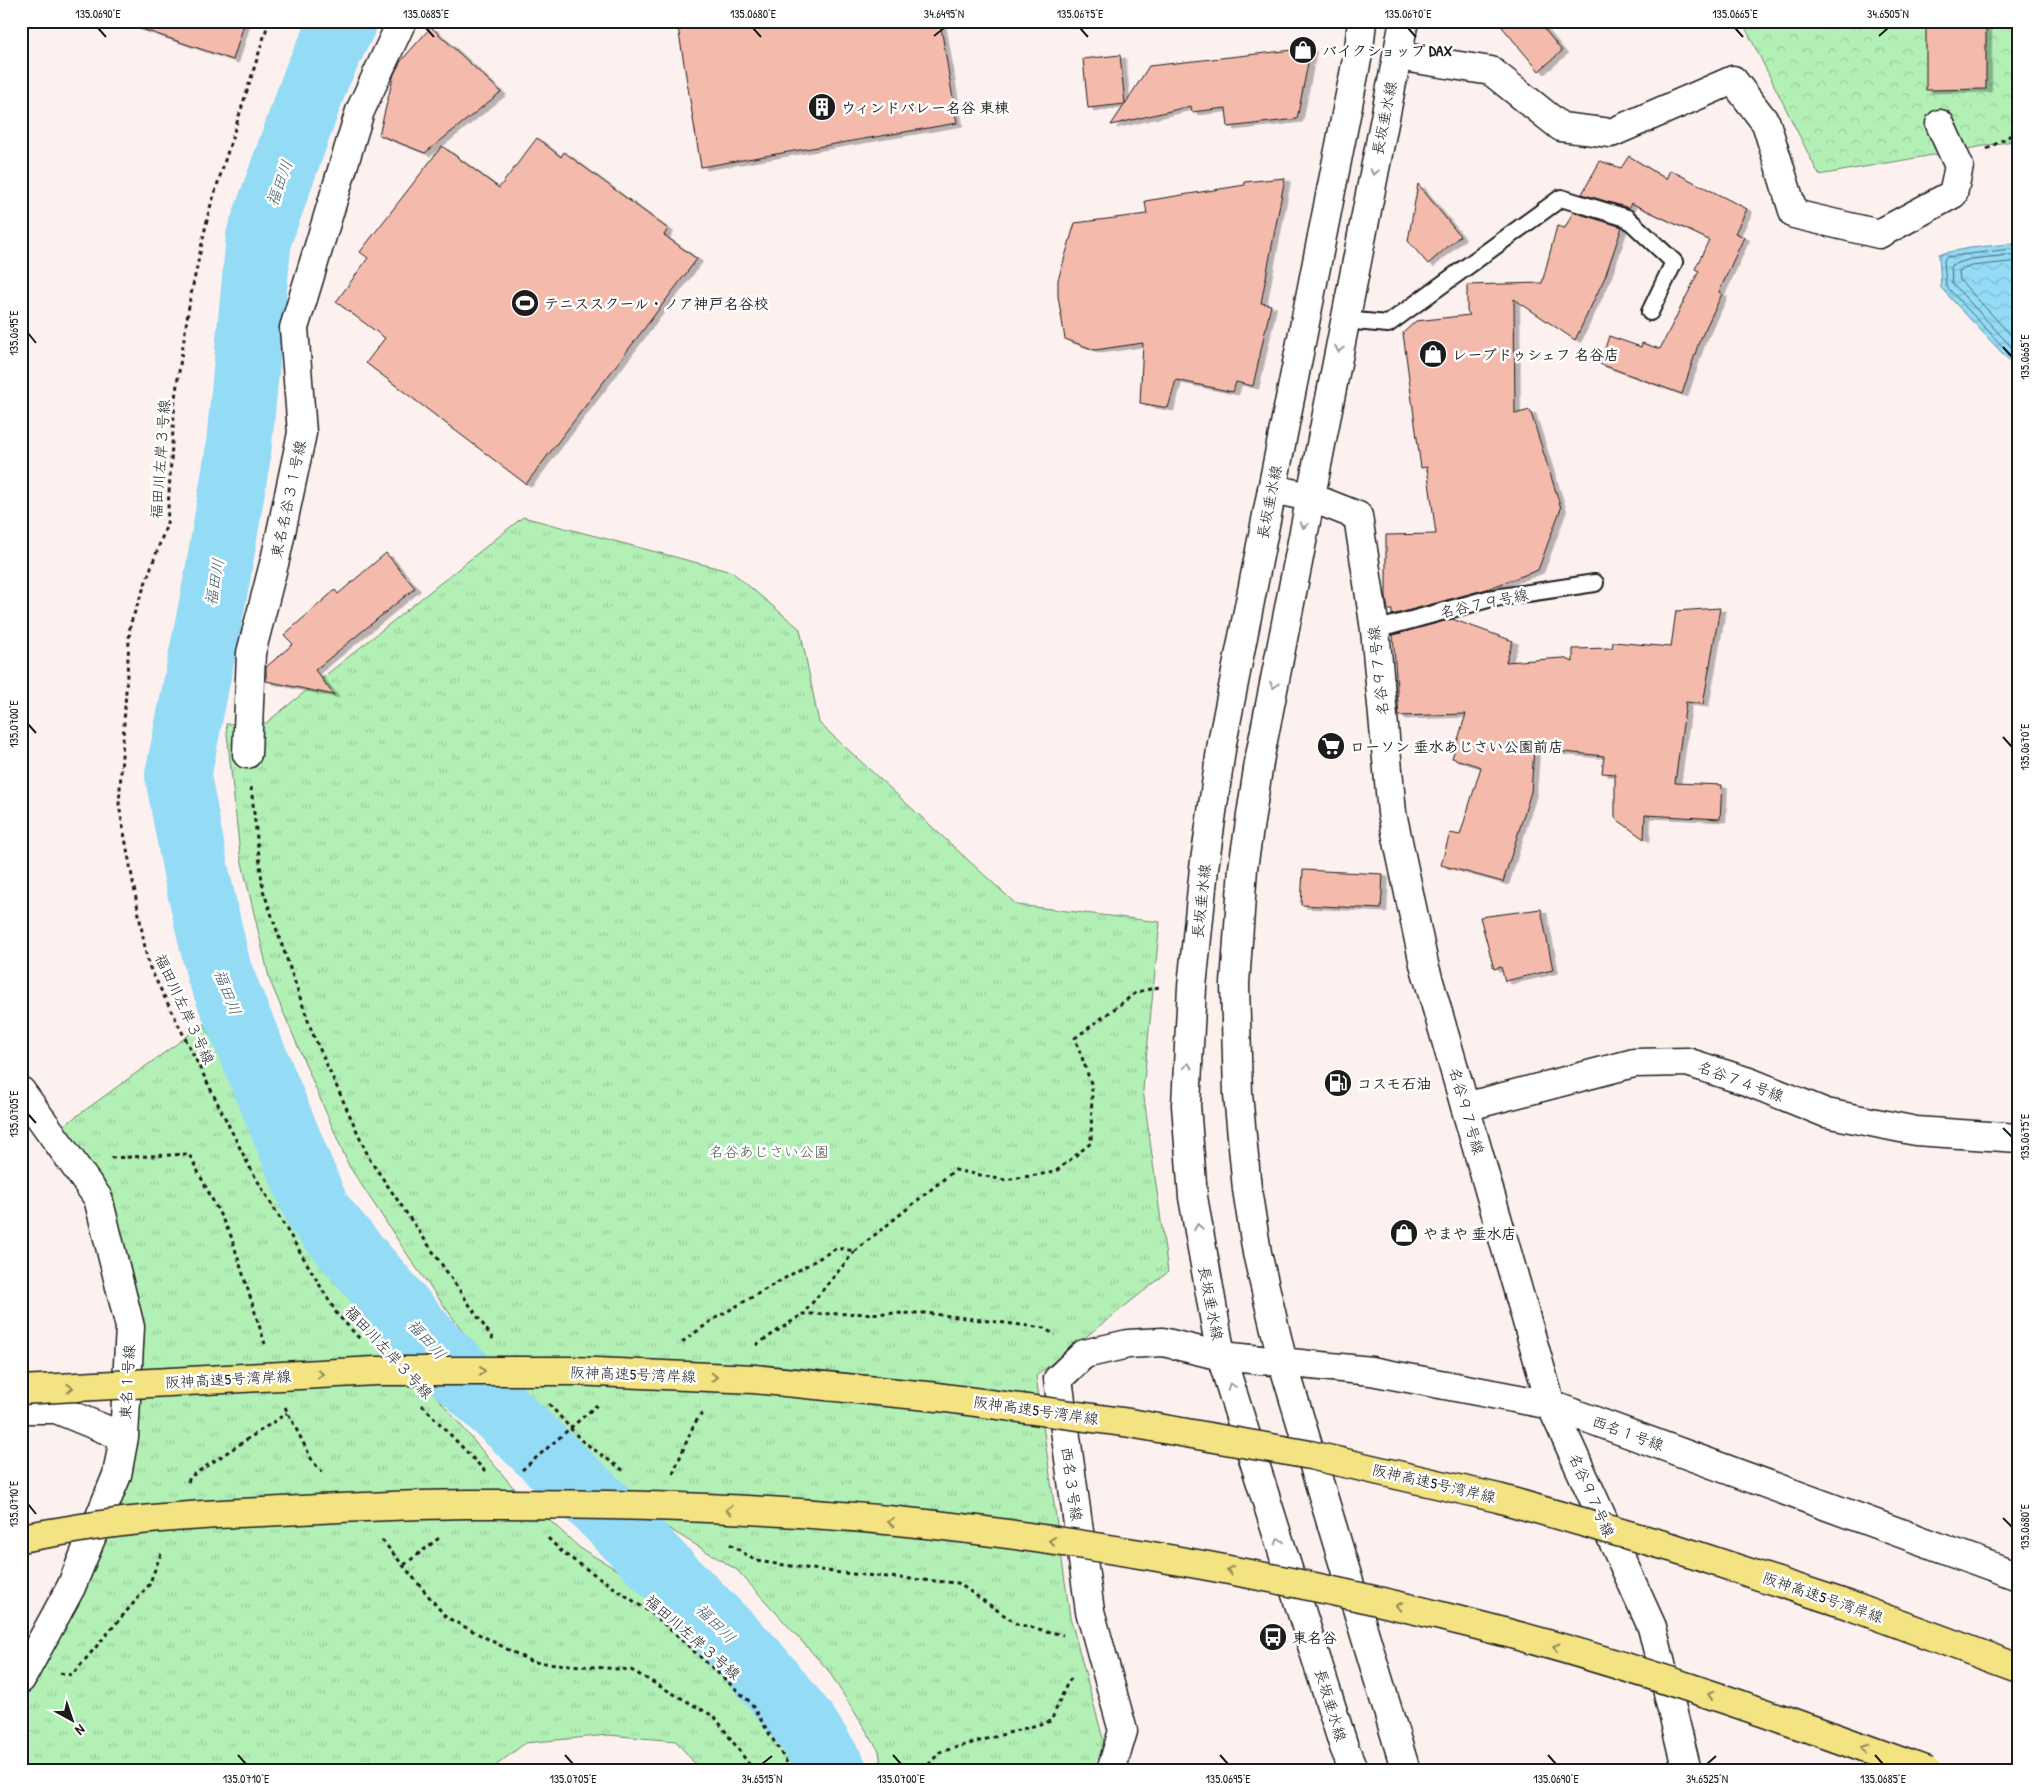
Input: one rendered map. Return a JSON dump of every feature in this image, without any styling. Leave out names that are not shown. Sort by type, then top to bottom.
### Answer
[{"type":"highway","name":"阪神高速5号湾岸線","points":[[21,1390],[376,1370],[573,1371],[764,1380],[938,1397],[1130,1423],[1310,1456],[1498,1498],[1684,1551],[1848,1605],[2018,1668]]},
{"type":"highway","points":[[21,1538],[120,1522],[216,1514],[383,1505],[558,1503],[744,1510],[933,1525],[1118,1550],[1295,1582],[1475,1624],[1626,1666],[1791,1721],[1927,1771]]},
{"type":"street","name":"東名名谷３１号線","points":[[247,754],[251,653],[276,556],[302,433],[294,328],[360,111],[402,21]]},
{"type":"street","name":"長坂垂水線","points":[[1354,1771],[1344,1748],[1221,1356],[1193,1197],[1186,1105],[1192,988],[1204,868],[1222,743],[1359,49],[1362,21]]},
{"type":"street","name":"長坂垂水線","points":[[1404,21],[1260,756],[1243,868],[1235,984],[1238,1094],[1247,1189],[1257,1253],[1283,1363],[1406,1771]]},
{"type":"street","points":[[1397,56],[1491,71],[1561,127],[1612,133],[1733,80],[1766,123],[1794,214],[1879,234],[1953,194],[1959,166],[1940,124]]},
{"type":"street","name":"名谷９７号線","points":[[1272,490],[1310,497],[1358,516],[1375,630],[1392,813],[1424,964],[1511,1260],[1551,1405],[1652,1626],[1687,1771]]},
{"type":"street","name":"名谷７４号線","points":[[1465,1107],[1634,1063],[1687,1062],[1749,1082],[1826,1113],[1916,1131],[2018,1138]]},
{"type":"street","name":"東名１号線","points":[[21,1092],[98,1198],[130,1327],[124,1437],[117,1475],[71,1588],[21,1679]]},
{"type":"street","points":[[1084,1354],[1128,1344],[1164,1342],[1221,1356]]},
{"type":"street","name":"西名３号線","points":[[1084,1354],[1058,1379],[1090,1611],[1099,1643]]},
{"type":"street","name":"西名１号線","points":[[1221,1356],[1371,1372],[1551,1405],[2018,1576]]},
{"type":"street","points":[[21,1409],[56,1410],[124,1437]]},
{"type":"street","points":[[1099,1643],[1124,1731],[1111,1771]]},
{"type":"lane","points":[[1344,320],[1388,324],[1561,198],[1627,218],[1674,262],[1650,312]]},
{"type":"lane","name":"名谷７９号線","points":[[1375,630],[1488,598],[1595,583]]},
{"type":"path","name":"福田川左岸３号線","points":[[269,21],[209,211],[190,299],[175,398],[167,524],[130,625],[119,805],[148,964],[250,1168],[336,1314],[364,1343]]},
{"type":"path","points":[[247,754],[263,890],[312,1032],[370,1160],[446,1269],[483,1327],[496,1342]]},
{"type":"path","points":[[1084,1354],[1044,1328],[925,1314],[803,1314],[855,1250],[954,1170],[1004,1180],[1056,1172],[1091,1144],[1092,1086],[1075,1038],[1136,992],[1164,987]]},
{"type":"path","points":[[71,1160],[189,1154],[231,1236],[267,1348]]},
{"type":"path","points":[[675,1347],[714,1319],[837,1248],[855,1250]]},
{"type":"path","points":[[515,1475],[605,1399]]},
{"type":"path","name":"福田川左岸３号線","points":[[419,1401],[487,1474]]},
{"type":"path","points":[[548,1402],[581,1440],[626,1472]]},
{"type":"path","points":[[284,1404],[313,1462],[326,1476]]},
{"type":"path","name":"福田川左岸３号線","points":[[542,1532],[563,1553],[654,1615],[750,1702],[792,1771]]},
{"type":"path","points":[[378,1535],[446,1617],[532,1662],[631,1670],[715,1717],[754,1771]]},
{"type":"path","points":[[725,1540],[756,1561],[841,1573],[958,1583],[1017,1624],[1099,1643],[1067,1684],[1051,1722],[940,1752],[923,1771]]},
{"type":"green space","points":[[1742,21],[2018,21],[2018,140],[1819,175]]},
{"type":"green space","name":"名谷あじさい公園","points":[[523,517],[732,572],[800,629],[819,723],[1017,905],[1160,922],[1143,1090],[1168,1272],[1036,1376],[1070,1617],[1105,1746],[1096,1771],[882,1771],[879,1751],[828,1670],[737,1570],[640,1511],[545,1427],[464,1333],[415,1266],[349,1166],[270,981],[240,854],[226,724],[266,723]]},
{"type":"green space","points":[[204,1024],[324,1255],[362,1308],[512,1486],[580,1548],[639,1583],[729,1664],[792,1731],[811,1771],[701,1771],[676,1741],[608,1735],[525,1743],[489,1771],[21,1771],[21,1679],[117,1475],[130,1327],[98,1198],[52,1134]]},
{"type":"water","points":[[2018,243],[2018,370],[1941,288],[1939,254],[1970,248]]},
{"type":"building","points":[[134,21],[245,21],[233,60],[133,26]]},
{"type":"building","name":"ウィンドバレー名谷 東棟","points":[[677,21],[940,21],[957,123],[701,167]]},
{"type":"building","points":[[1497,21],[1538,21],[1562,51],[1539,71]]},
{"type":"building","points":[[1926,21],[1986,21],[1986,89],[1926,90]]},
{"type":"building","points":[[431,27],[501,92],[425,153],[379,135],[394,74],[401,61]]},
{"type":"building","points":[[1311,48],[1297,119],[1228,127],[1226,108],[1192,112],[1191,106],[1111,125],[1149,66]]},
{"type":"building","points":[[1120,55],[1125,104],[1088,108],[1083,59]]},
{"type":"building","points":[[537,138],[561,157],[564,152],[668,229],[664,235],[697,259],[526,484],[366,363],[385,338],[336,302],[368,258],[360,252],[442,146],[499,188]]},
{"type":"building","points":[[1629,156],[1666,179],[1670,170],[1747,209],[1735,233],[1744,237],[1719,292],[1722,294],[1699,342],[1682,394],[1600,364],[1609,336],[1641,347],[1642,343],[1660,349],[1699,271],[1695,269],[1709,240],[1631,203],[1629,208],[1582,194],[1600,161],[1621,168]]},
{"type":"building","points":[[1285,178],[1261,303],[1271,305],[1253,386],[1236,382],[1233,392],[1176,380],[1168,408],[1140,403],[1143,343],[1095,350],[1065,339],[1058,296],[1058,280],[1075,223],[1147,214],[1145,201],[1245,185],[1244,182]]},
{"type":"building","points":[[1418,184],[1460,236],[1428,264],[1408,241]]},
{"type":"building","points":[[1573,212],[1622,227],[1605,277],[1575,340],[1514,299],[1515,414],[1530,410],[1561,508],[1538,570],[1487,589],[1392,615],[1392,610],[1388,610],[1386,597],[1386,535],[1436,534],[1427,467],[1421,468],[1403,333],[1416,321],[1470,315],[1467,311],[1467,285],[1542,283],[1557,226],[1565,228]]},
{"type":"building","points":[[386,553],[415,588],[315,670],[334,695],[266,681],[266,667],[293,644],[284,635],[335,590],[338,594]]},
{"type":"building","points":[[1720,608],[1703,704],[1686,702],[1675,783],[1722,785],[1720,819],[1645,815],[1644,839],[1615,818],[1615,774],[1602,773],[1604,756],[1534,749],[1531,792],[1503,882],[1441,865],[1450,833],[1460,835],[1481,767],[1452,758],[1466,714],[1399,716],[1393,635],[1452,619],[1513,641],[1506,662],[1563,658],[1573,662],[1573,649],[1612,648],[1613,642],[1671,647],[1676,611]]},
{"type":"building","points":[[1303,870],[1383,874],[1381,909],[1301,905]]},
{"type":"building","points":[[1541,909],[1553,970],[1505,981],[1501,967],[1494,969],[1480,917]]},
{"type":"waterway","name":"福田川","points":[[344,21],[317,76],[259,237],[238,454],[217,579],[178,776],[196,872],[219,972],[318,1212],[432,1347],[601,1507],[754,1662],[805,1725],[834,1771]]},
{"type":"place","name":"バイクショップ DAX","points":[[1303,50]]},
{"type":"place","name":"ウィンドバレー名谷 東棟","points":[[822,107]]},
{"type":"place","name":"テニススクール・ノア神戸名谷校","points":[[525,303]]},
{"type":"place","name":"レーブドゥシェフ 名谷店","points":[[1433,354]]},
{"type":"place","name":"ローソン 垂水あじさい公園前店","points":[[1331,746]]},
{"type":"place","name":"コスモ石油","points":[[1338,1083]]},
{"type":"place","name":"やまや 垂水店","points":[[1404,1233]]},
{"type":"place","name":"東名谷","points":[[1273,1637]]}]
